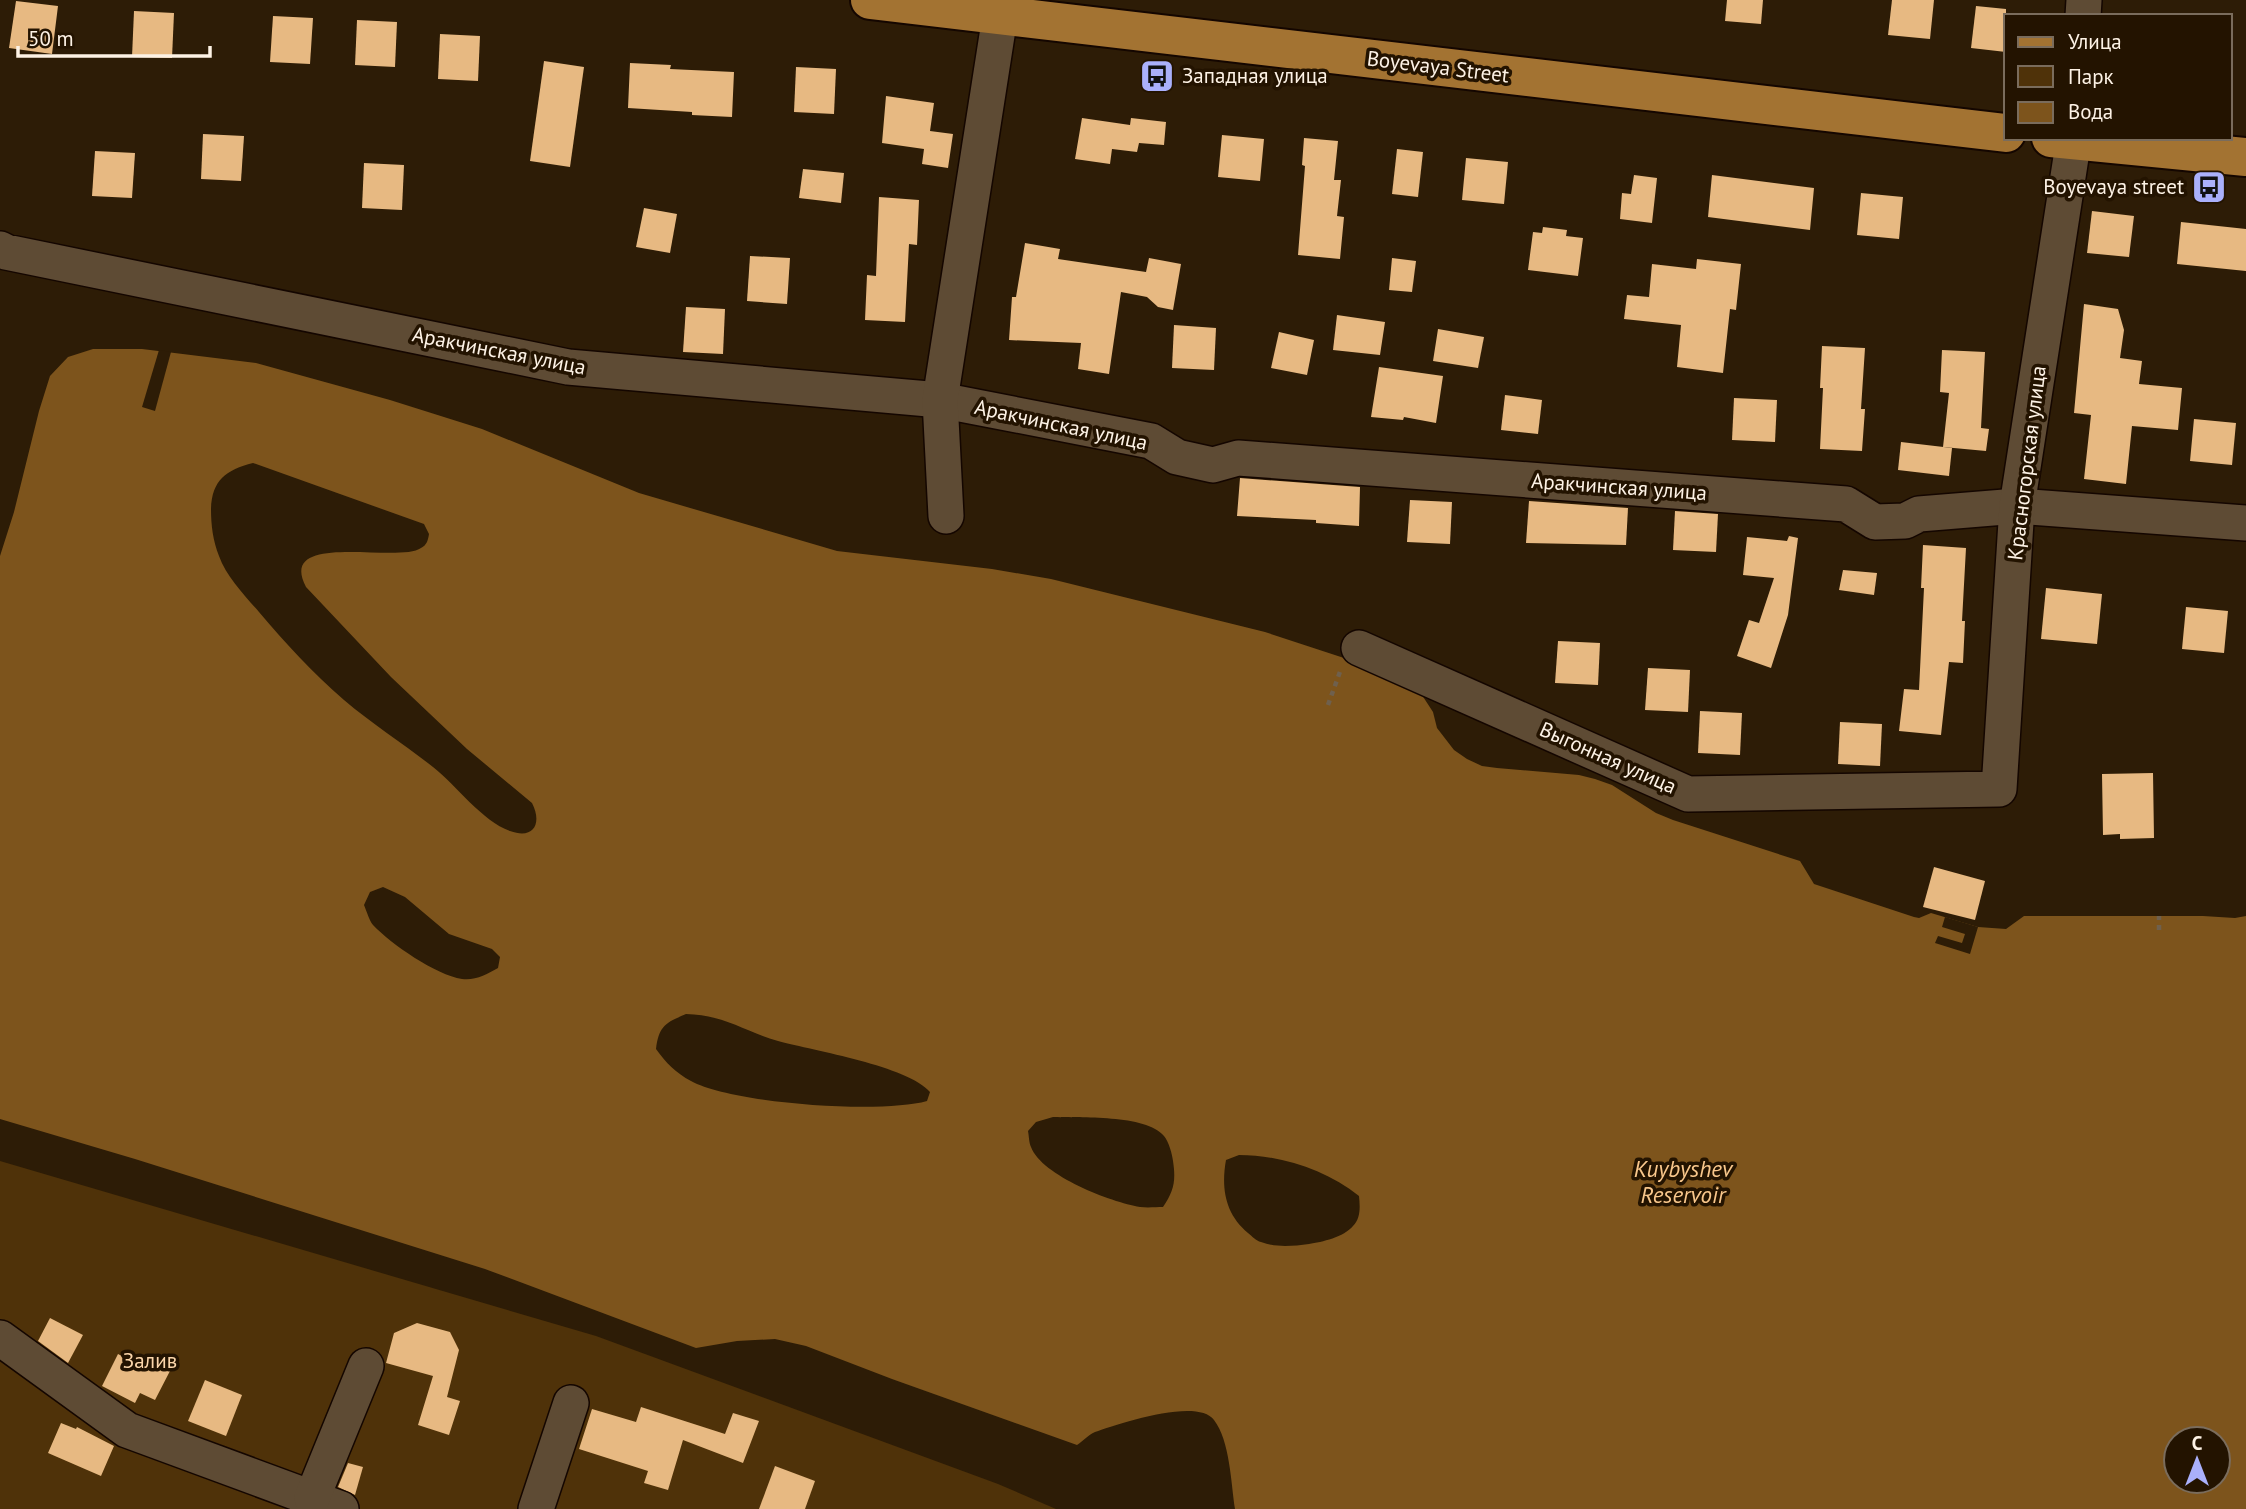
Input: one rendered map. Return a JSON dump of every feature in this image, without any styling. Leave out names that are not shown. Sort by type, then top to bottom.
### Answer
[{"type":"main road","name":"Boyevaya Street","points":[[870,0],[994,5],[2004,133]]},
{"type":"main road","points":[[2076,140],[2246,157]]},
{"type":"street","points":[[946,516],[940,400],[994,5]]},
{"type":"street","name":"Красногорская улица","points":[[1999,789],[2017,506],[2066,140]]},
{"type":"street","name":"Аракчинская улица","points":[[0,249],[6,253],[568,367],[940,400],[1151,441],[1177,457],[1213,465],[1238,458],[1846,504],[1875,522],[1905,521],[1919,514],[2017,506],[2246,523]]},
{"type":"street","name":"Выгонная улица","points":[[1352,653],[1688,794],[1999,789]]},
{"type":"street","points":[[0,1338],[127,1430],[327,1504],[366,1366]]},
{"type":"street","points":[[536,1509],[571,1402]]},
{"type":"path","points":[[1328,705],[1352,653]]},
{"type":"path","points":[[2159,930],[2160,916]]},
{"type":"green space","name":"Залив","points":[[0,1161],[596,1336],[998,1484],[1056,1509],[0,1509]]},
{"type":"water","name":"Kuybyshev Reservoir","points":[[93,349],[142,349],[256,363],[482,429],[639,493],[837,551],[992,569],[1051,579],[1265,632],[1344,658],[1420,692],[1433,712],[1437,728],[1454,750],[1482,766],[1579,775],[1595,779],[1612,785],[1656,813],[1673,820],[1800,861],[1814,884],[1914,917],[1919,918],[1931,913],[1978,927],[2006,929],[2024,916],[2246,916],[2246,1509],[1235,1509],[1223,1439],[1214,1420],[1205,1414],[1192,1411],[1157,1414],[1095,1432],[1077,1445],[806,1346],[775,1339],[737,1341],[696,1348],[485,1269],[0,1119],[0,556],[50,376],[68,357]],"holes":[[[253,463],[424,524],[429,534],[427,542],[421,548],[408,552],[344,552],[308,559],[301,570],[306,587],[391,677],[467,749],[532,803],[536,823],[531,831],[510,831],[490,819],[433,767],[344,700],[300,658],[236,586],[217,550],[213,533],[212,499],[222,478],[235,469]],[[383,887],[405,897],[449,934],[492,949],[500,957],[498,968],[472,979],[462,979],[440,972],[414,958],[372,923],[364,905],[370,892]],[[686,1014],[723,1020],[778,1041],[902,1074],[930,1092],[927,1101],[877,1107],[843,1106],[772,1101],[711,1089],[681,1075],[656,1049],[664,1026]],[[1053,1117],[1128,1121],[1143,1124],[1164,1136],[1170,1148],[1174,1174],[1172,1191],[1163,1207],[1127,1204],[1079,1186],[1049,1168],[1031,1147],[1028,1131],[1036,1122]],[[1239,1155],[1271,1158],[1318,1172],[1359,1196],[1357,1219],[1344,1233],[1320,1242],[1285,1246],[1259,1241],[1240,1226],[1226,1200],[1226,1160]]]},
{"type":"pier","points":[[159,350],[171,352],[155,411],[142,407]]},
{"type":"pier","points":[[1945,917],[1978,927],[1970,954],[1935,943],[1938,936],[1962,943],[1965,934],[1942,927]]},
{"type":"building","points":[[1727,0],[1763,0],[1761,24],[1725,21]]},
{"type":"building","points":[[1892,0],[1934,0],[1930,39],[1888,35]]},
{"type":"building","points":[[16,1],[58,6],[52,54],[9,48]]},
{"type":"building","points":[[1976,6],[2006,9],[2004,52],[1971,48]]},
{"type":"building","points":[[134,11],[174,13],[172,58],[132,57]]},
{"type":"building","points":[[273,16],[313,18],[310,64],[270,62]]},
{"type":"building","points":[[357,20],[397,22],[395,67],[355,65]]},
{"type":"building","points":[[440,34],[480,36],[478,81],[438,79]]},
{"type":"building","points":[[544,61],[584,67],[570,167],[530,161]]},
{"type":"building","points":[[630,63],[671,65],[670,69],[734,72],[732,117],[628,108]]},
{"type":"building","points":[[796,67],[836,69],[834,114],[794,112]]},
{"type":"building","points":[[886,96],[934,103],[930,131],[953,134],[948,168],[922,164],[924,149],[882,143]]},
{"type":"building","points":[[1082,118],[1130,125],[1131,118],[1166,122],[1164,145],[1139,143],[1137,152],[1112,149],[1110,164],[1075,159]]},
{"type":"building","points":[[203,134],[244,136],[241,181],[201,179]]},
{"type":"building","points":[[1222,135],[1264,139],[1260,181],[1218,177]]},
{"type":"building","points":[[1304,138],[1338,141],[1334,180],[1341,180],[1337,216],[1344,217],[1340,259],[1298,255],[1305,166],[1302,165]]},
{"type":"building","points":[[1397,149],[1423,152],[1418,197],[1392,194]]},
{"type":"building","points":[[95,151],[135,153],[132,198],[92,196]]},
{"type":"building","points":[[1466,158],[1508,162],[1504,204],[1462,200]]},
{"type":"building","points":[[364,163],[404,165],[402,210],[362,208]]},
{"type":"building","points":[[803,169],[844,173],[841,203],[799,198]]},
{"type":"building","points":[[1634,175],[1657,178],[1652,223],[1620,219],[1622,193],[1631,194]]},
{"type":"building","points":[[1712,175],[1814,188],[1810,230],[1708,217]]},
{"type":"building","points":[[1861,193],[1903,197],[1899,239],[1857,235]]},
{"type":"building","points":[[879,197],[919,200],[917,245],[909,244],[905,322],[865,320],[867,275],[876,276]]},
{"type":"building","points":[[644,208],[677,214],[670,253],[636,247]]},
{"type":"building","points":[[2092,211],[2134,216],[2129,257],[2087,253]]},
{"type":"building","points":[[2181,222],[2246,229],[2246,271],[2177,264]]},
{"type":"building","points":[[1543,227],[1567,230],[1566,236],[1583,238],[1578,276],[1528,270],[1533,232],[1542,233]]},
{"type":"building","points":[[1025,243],[1060,249],[1058,259],[1146,272],[1149,258],[1181,264],[1173,310],[1158,307],[1147,297],[1121,292],[1109,374],[1078,369],[1081,343],[1009,340],[1012,297],[1016,297]]},
{"type":"building","points":[[750,256],[790,258],[787,304],[747,301]]},
{"type":"building","points":[[1392,258],[1416,261],[1412,292],[1389,290]]},
{"type":"building","points":[[1697,259],[1741,264],[1736,310],[1730,309],[1723,373],[1677,367],[1681,325],[1624,319],[1627,295],[1649,297],[1652,264],[1696,269]]},
{"type":"building","points":[[2084,304],[2118,309],[2124,330],[2120,358],[2142,361],[2139,384],[2182,388],[2178,430],[2132,426],[2126,484],[2084,479],[2091,415],[2074,413]]},
{"type":"building","points":[[686,307],[725,309],[723,354],[683,352]]},
{"type":"building","points":[[1337,315],[1385,322],[1380,355],[1333,350]]},
{"type":"building","points":[[1174,325],[1216,328],[1214,370],[1172,368]]},
{"type":"building","points":[[1438,329],[1484,337],[1478,368],[1433,361]]},
{"type":"building","points":[[1279,332],[1314,340],[1307,375],[1271,368]]},
{"type":"building","points":[[1822,346],[1865,348],[1861,409],[1865,409],[1862,451],[1820,449]]},
{"type":"building","points":[[1942,350],[1985,352],[1981,428],[1989,429],[1986,451],[1943,447],[1949,393],[1940,392]]},
{"type":"building","points":[[1379,367],[1443,376],[1436,423],[1404,417],[1403,420],[1371,417]]},
{"type":"building","points":[[1505,395],[1542,400],[1538,434],[1501,430]]},
{"type":"building","points":[[1734,398],[1777,400],[1775,442],[1732,440]]},
{"type":"building","points":[[2194,419],[2236,423],[2232,465],[2190,461]]},
{"type":"building","points":[[1901,442],[1952,448],[1949,476],[1898,470]]},
{"type":"building","points":[[1240,478],[1360,487],[1359,526],[1316,523],[1316,520],[1237,516]]},
{"type":"building","points":[[1410,500],[1452,502],[1450,544],[1407,542]]},
{"type":"building","points":[[1529,501],[1628,508],[1626,545],[1526,543]]},
{"type":"building","points":[[1675,511],[1718,514],[1716,552],[1673,550]]},
{"type":"building","points":[[1789,536],[1798,538],[1788,615],[1771,668],[1737,656],[1749,620],[1759,623],[1774,578],[1743,575],[1747,537],[1787,541]]},
{"type":"building","points":[[1923,545],[1966,548],[1963,663],[1949,662],[1941,735],[1899,731],[1904,689],[1919,690],[1924,588],[1921,588]]},
{"type":"building","points":[[1843,570],[1877,573],[1874,595],[1839,590]]},
{"type":"building","points":[[2046,588],[2102,594],[2097,644],[2041,639]]},
{"type":"building","points":[[2186,607],[2228,611],[2224,653],[2182,649]]},
{"type":"building","points":[[1558,641],[1600,643],[1598,685],[1555,683]]},
{"type":"building","points":[[1648,668],[1690,670],[1688,712],[1645,710]]},
{"type":"building","points":[[1700,711],[1742,713],[1740,755],[1698,753]]},
{"type":"building","points":[[1840,722],[1882,724],[1880,766],[1838,764]]},
{"type":"building","points":[[2153,773],[2154,838],[2120,839],[2120,834],[2103,835],[2102,774]]},
{"type":"building","points":[[1934,867],[1985,881],[1975,920],[1923,907]]},
{"type":"building","points":[[50,1318],[83,1335],[68,1363],[38,1341]]},
{"type":"building","points":[[417,1323],[450,1332],[459,1350],[447,1397],[460,1401],[449,1435],[418,1425],[433,1376],[386,1363],[394,1333]]},
{"type":"building","points":[[118,1354],[137,1364],[142,1354],[171,1369],[155,1400],[140,1393],[135,1403],[102,1386]]},
{"type":"building","points":[[205,1380],[242,1395],[226,1436],[188,1421]]},
{"type":"building","points":[[641,1407],[725,1434],[733,1413],[759,1421],[743,1463],[683,1440],[668,1490],[644,1483],[648,1471],[579,1449],[592,1409],[636,1422]]},
{"type":"building","points":[[61,1423],[76,1429],[77,1427],[114,1446],[101,1476],[48,1453]]},
{"type":"building","points":[[348,1463],[363,1467],[355,1495],[338,1487]]},
{"type":"building","points":[[775,1466],[815,1481],[805,1509],[759,1509]]},
{"type":"place","name":"Западная улица","points":[[1157,76]]},
{"type":"place","name":"Boyevaya street","points":[[2209,187]]}]
